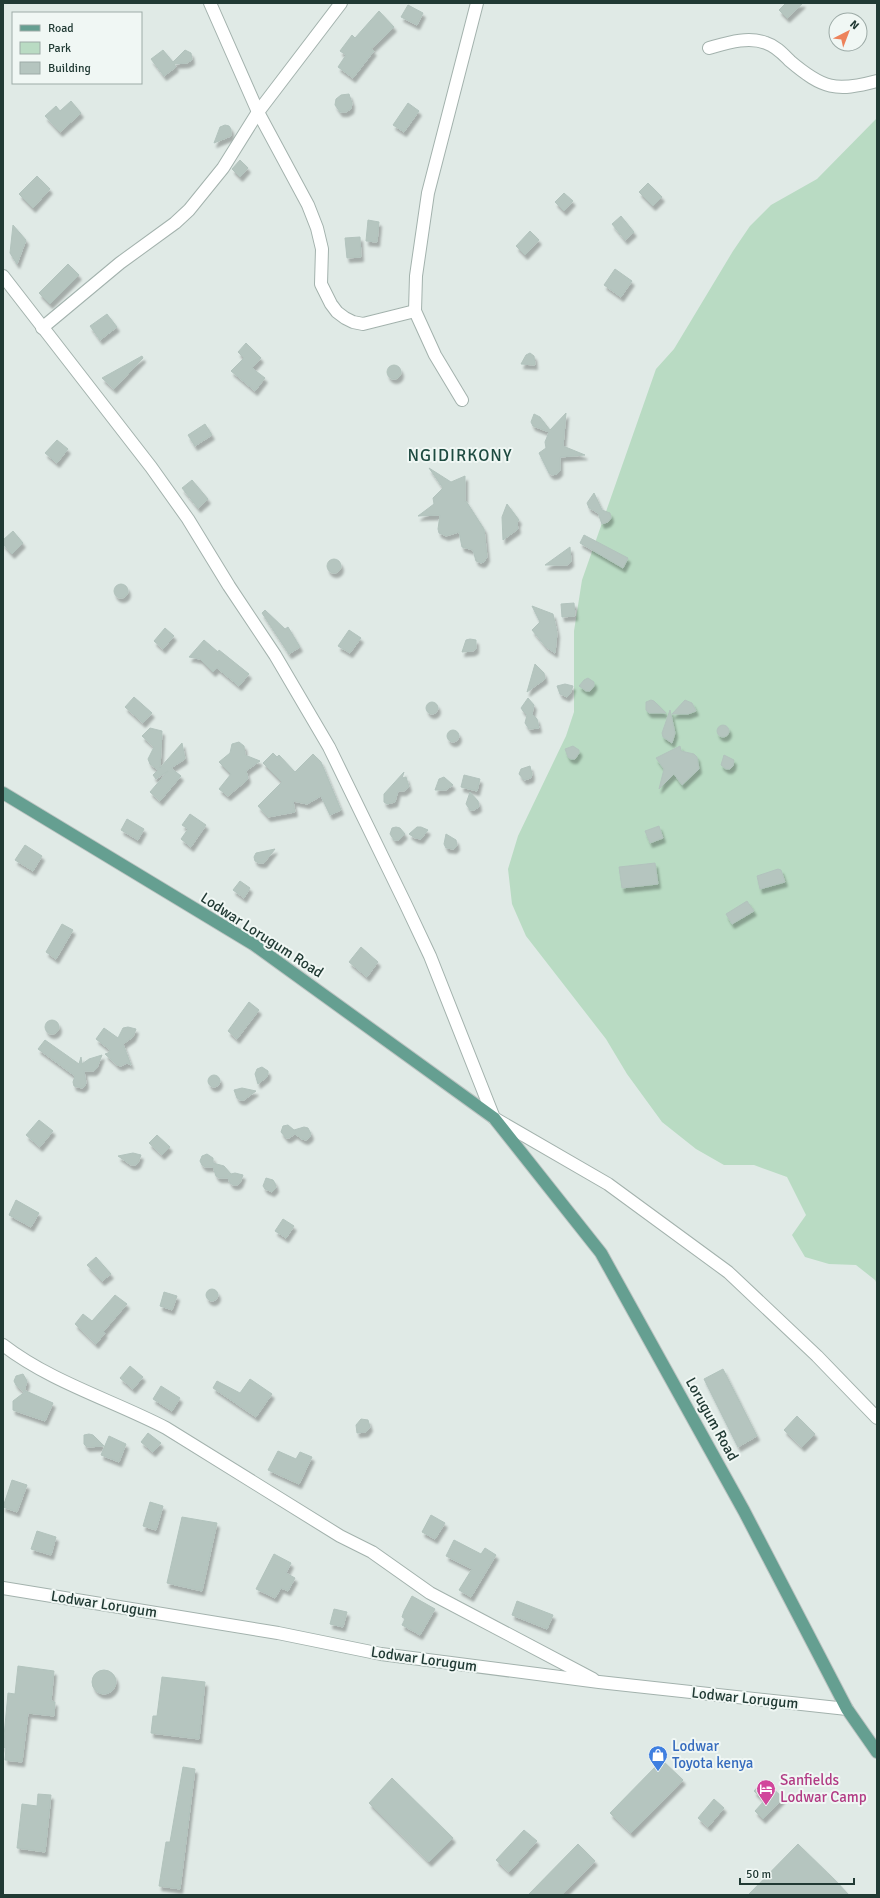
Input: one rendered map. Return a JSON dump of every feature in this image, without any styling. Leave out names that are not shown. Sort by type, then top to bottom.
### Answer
[{"type":"main road","name":"Lodwar Lorugum Road","points":[[3,793],[254,944],[494,1118]]},
{"type":"main road","name":"Lorugum Road","points":[[494,1118],[601,1253],[744,1511],[847,1709],[877,1752]]},
{"type":"street","points":[[210,3],[258,112],[308,204],[317,228],[322,248],[321,284],[337,312],[353,322],[363,324],[415,311]]},
{"type":"street","points":[[42,328],[120,263],[175,223],[189,210],[223,168],[258,112],[341,3]]},
{"type":"street","points":[[462,400],[435,356],[415,311],[417,268],[428,193],[477,3]]},
{"type":"street","points":[[709,48],[746,40],[766,42],[775,47],[807,74],[838,88],[852,88],[877,81]]},
{"type":"street","points":[[3,276],[151,467],[188,519],[229,586],[275,655],[329,747],[406,903],[430,956],[494,1118],[608,1184],[728,1272],[817,1356],[877,1418]]},
{"type":"street","points":[[3,1345],[14,1353],[58,1378],[166,1428],[340,1536],[372,1552],[430,1593],[599,1682]]},
{"type":"street","name":"Lodwar Lorugum","points":[[3,1588],[278,1633],[380,1654],[599,1682],[847,1709]]},
{"type":"green space","points":[[877,118],[877,1284],[875,1280],[856,1265],[829,1264],[805,1257],[792,1235],[806,1215],[787,1177],[754,1165],[724,1165],[696,1149],[662,1122],[627,1074],[606,1039],[526,936],[512,904],[508,869],[518,836],[566,736],[574,712],[574,631],[582,580],[656,369],[674,349],[733,251],[750,226],[771,205],[817,179]]},
{"type":"building","points":[[786,3],[803,3],[787,18],[779,10]]},
{"type":"building","points":[[408,5],[423,13],[417,25],[401,17]]},
{"type":"building","points":[[379,11],[394,27],[371,49],[374,51],[353,78],[338,67],[346,55],[340,51],[352,35],[355,38]]},
{"type":"building","points":[[163,50],[173,62],[185,50],[191,53],[192,60],[187,63],[174,64],[176,67],[164,76],[151,59]]},
{"type":"building","points":[[349,94],[352,103],[351,109],[346,112],[340,112],[335,105],[336,99],[341,95]]},
{"type":"building","points":[[71,101],[81,113],[60,132],[45,116],[56,106],[60,111]]},
{"type":"building","points":[[408,103],[419,111],[404,132],[393,125]]},
{"type":"building","points":[[225,125],[229,126],[231,129],[231,136],[214,143],[220,127]]},
{"type":"building","points":[[240,160],[248,168],[240,177],[232,169]]},
{"type":"building","points":[[37,176],[50,189],[33,208],[19,194]]},
{"type":"building","points":[[648,183],[662,197],[653,206],[639,192]]},
{"type":"building","points":[[564,193],[573,201],[564,211],[555,202]]},
{"type":"building","points":[[621,216],[634,232],[625,240],[612,224]]},
{"type":"building","points":[[368,220],[379,222],[377,242],[366,241]]},
{"type":"building","points":[[13,225],[26,240],[17,264],[10,253]]},
{"type":"building","points":[[530,231],[539,240],[525,255],[516,246]]},
{"type":"building","points":[[360,237],[361,257],[347,258],[345,238]]},
{"type":"building","points":[[68,264],[79,275],[50,304],[39,293]]},
{"type":"building","points":[[615,269],[632,281],[621,297],[604,285]]},
{"type":"building","points":[[107,314],[117,327],[100,340],[90,326]]},
{"type":"building","points":[[246,343],[261,358],[252,368],[265,378],[255,391],[231,371],[244,358],[238,352]]},
{"type":"building","points":[[530,353],[534,356],[535,365],[521,364],[526,355]]},
{"type":"building","points":[[142,356],[143,358],[114,389],[102,378]]},
{"type":"building","points":[[394,365],[399,367],[401,372],[399,377],[394,379],[389,377],[387,372],[389,367]]},
{"type":"building","points":[[566,413],[563,446],[585,455],[560,457],[560,471],[557,474],[552,475],[549,473],[539,453],[546,448],[545,442],[549,432],[533,426],[531,422],[534,414],[540,417],[550,430]]},
{"type":"building","points":[[205,424],[212,435],[195,446],[188,435]]},
{"type":"building","points":[[57,440],[68,449],[57,463],[45,453]]},
{"type":"building","points":[[429,468],[451,482],[465,476],[465,502],[466,501],[484,529],[487,557],[484,562],[481,563],[476,561],[473,550],[462,547],[459,532],[446,536],[439,533],[438,529],[440,515],[418,516],[434,504],[433,498],[443,488]]},
{"type":"building","points":[[192,480],[208,499],[198,508],[182,488]]},
{"type":"building","points":[[594,493],[602,510],[610,513],[611,518],[608,522],[602,524],[598,513],[589,508],[587,503]]},
{"type":"building","points":[[507,504],[519,520],[517,523],[518,529],[503,540],[502,517]]},
{"type":"building","points":[[13,531],[23,543],[12,554],[3,544],[3,540]]},
{"type":"building","points":[[584,535],[628,558],[623,568],[580,543]]},
{"type":"building","points":[[570,547],[571,562],[567,565],[545,565]]},
{"type":"building","points":[[331,559],[337,559],[341,563],[341,569],[337,573],[331,573],[327,569],[327,563]]},
{"type":"building","points":[[121,584],[126,586],[128,591],[126,596],[121,598],[116,596],[114,591],[116,586]]},
{"type":"building","points":[[574,603],[575,616],[562,617],[561,604]]},
{"type":"building","points":[[532,606],[553,614],[557,633],[555,653],[546,647],[532,630],[540,622]]},
{"type":"building","points":[[265,610],[285,629],[288,627],[300,647],[289,654],[262,613]]},
{"type":"building","points":[[165,628],[174,636],[163,649],[154,641]]},
{"type":"building","points":[[349,630],[361,638],[350,653],[338,646]]},
{"type":"building","points":[[204,640],[249,674],[239,686],[217,668],[213,672],[200,659],[189,657]]},
{"type":"building","points":[[466,640],[476,640],[476,649],[473,651],[462,652]]},
{"type":"building","points":[[535,664],[544,673],[545,679],[527,692]]},
{"type":"building","points":[[588,678],[594,682],[594,686],[590,691],[586,691],[579,686]]},
{"type":"building","points":[[565,684],[573,686],[567,697],[560,694],[557,686]]},
{"type":"building","points":[[134,697],[152,713],[143,723],[125,707]]},
{"type":"building","points":[[528,698],[534,705],[532,714],[537,719],[539,728],[529,729],[525,723],[527,715],[521,708]]},
{"type":"building","points":[[651,700],[654,701],[666,713],[649,713],[646,710],[646,702]]},
{"type":"building","points":[[685,700],[692,703],[696,711],[688,714],[672,714]]},
{"type":"building","points":[[430,702],[434,702],[438,708],[434,714],[430,714],[426,710],[426,706]]},
{"type":"building","points":[[670,710],[675,733],[672,743],[663,737],[662,733]]},
{"type":"building","points":[[725,725],[728,726],[728,736],[721,737],[718,736],[717,729],[718,726]]},
{"type":"building","points":[[150,728],[162,731],[160,768],[182,743],[185,759],[171,768],[181,776],[160,801],[150,792],[168,771],[156,779],[153,775],[158,770],[150,764],[148,759],[154,747],[142,736]]},
{"type":"building","points":[[451,730],[455,730],[459,736],[455,742],[451,742],[447,738],[447,734]]},
{"type":"building","points":[[239,742],[244,746],[245,755],[260,761],[246,771],[248,778],[246,781],[228,796],[219,789],[231,774],[219,762],[230,753],[232,744]]},
{"type":"building","points":[[573,746],[579,750],[579,753],[575,759],[571,759],[568,757],[565,749]]},
{"type":"building","points":[[680,746],[681,751],[694,754],[697,757],[699,769],[682,785],[674,774],[659,789],[664,769],[656,758]]},
{"type":"building","points":[[273,753],[277,757],[279,755],[295,772],[313,754],[321,762],[341,810],[330,815],[321,796],[307,804],[293,801],[295,812],[268,817],[258,806],[282,782],[263,763]]},
{"type":"building","points":[[724,755],[734,760],[733,766],[730,769],[726,769],[721,765]]},
{"type":"building","points":[[530,766],[532,774],[531,778],[524,780],[519,774],[521,769]]},
{"type":"building","points":[[404,772],[402,778],[406,777],[409,787],[404,791],[398,791],[395,802],[387,804],[384,802],[384,794]]},
{"type":"building","points":[[464,775],[480,779],[477,791],[461,787]]},
{"type":"building","points":[[444,777],[453,785],[446,790],[435,790],[439,779]]},
{"type":"building","points":[[470,792],[478,801],[479,807],[474,810],[470,810],[466,804]]},
{"type":"building","points":[[190,814],[206,825],[191,847],[181,839],[188,829],[182,825]]},
{"type":"building","points":[[127,819],[144,829],[138,840],[121,830]]},
{"type":"building","points":[[659,826],[663,838],[650,843],[645,831]]},
{"type":"building","points":[[417,827],[428,830],[421,839],[415,838],[409,834]]},
{"type":"building","points":[[392,828],[400,828],[405,834],[399,840],[394,840],[390,834]]},
{"type":"building","points":[[446,834],[456,840],[457,846],[454,849],[446,848],[444,844]]},
{"type":"building","points":[[25,845],[42,856],[33,871],[15,860]]},
{"type":"building","points":[[275,849],[264,863],[255,861],[254,857],[256,853]]},
{"type":"building","points":[[655,863],[658,884],[622,888],[619,867]]},
{"type":"building","points":[[778,869],[781,870],[785,882],[760,889],[757,876]]},
{"type":"building","points":[[240,881],[250,888],[244,898],[233,890]]},
{"type":"building","points":[[747,901],[754,911],[732,924],[726,914]]},
{"type":"building","points":[[62,924],[73,930],[56,959],[46,952]]},
{"type":"building","points":[[361,947],[378,962],[367,977],[349,962]]},
{"type":"building","points":[[249,1002],[259,1010],[237,1039],[228,1031]]},
{"type":"building","points":[[52,1020],[57,1022],[59,1027],[57,1032],[52,1034],[47,1032],[45,1027],[47,1022]]},
{"type":"building","points":[[128,1027],[136,1029],[133,1037],[123,1044],[131,1065],[127,1063],[121,1066],[117,1065],[105,1054],[110,1050],[96,1039],[104,1028],[118,1038],[123,1028]]},
{"type":"building","points":[[45,1040],[79,1064],[81,1057],[82,1064],[89,1059],[102,1055],[97,1068],[94,1071],[84,1071],[85,1086],[82,1088],[74,1086],[73,1082],[75,1076],[38,1049]]},
{"type":"building","points":[[262,1067],[268,1071],[268,1074],[267,1077],[258,1084],[255,1074],[257,1069]]},
{"type":"building","points":[[212,1075],[216,1075],[220,1081],[216,1087],[212,1087],[208,1083],[208,1079]]},
{"type":"building","points":[[242,1088],[256,1091],[244,1100],[240,1100],[237,1098],[234,1090]]},
{"type":"building","points":[[39,1120],[53,1131],[40,1147],[26,1135]]},
{"type":"building","points":[[288,1125],[294,1130],[304,1127],[308,1128],[311,1134],[310,1137],[306,1140],[295,1134],[289,1138],[286,1138],[281,1132],[283,1126]]},
{"type":"building","points":[[157,1135],[170,1147],[162,1155],[149,1143]]},
{"type":"building","points":[[133,1153],[141,1155],[138,1163],[135,1165],[131,1165],[118,1156]]},
{"type":"building","points":[[207,1154],[213,1158],[213,1163],[224,1166],[231,1174],[235,1173],[243,1175],[240,1183],[233,1185],[230,1183],[228,1178],[219,1178],[216,1176],[213,1167],[205,1167],[202,1165],[200,1161],[202,1156]]},
{"type":"building","points":[[266,1178],[273,1180],[275,1183],[276,1188],[272,1192],[265,1189],[263,1186]]},
{"type":"building","points":[[16,1200],[39,1213],[31,1227],[9,1215]]},
{"type":"building","points":[[283,1219],[294,1226],[286,1238],[275,1231]]},
{"type":"building","points":[[96,1257],[111,1274],[102,1281],[87,1265]]},
{"type":"building","points":[[210,1289],[214,1289],[218,1295],[214,1301],[210,1301],[206,1297],[206,1293]]},
{"type":"building","points":[[164,1292],[177,1296],[172,1310],[160,1306]]},
{"type":"building","points":[[115,1295],[127,1304],[103,1332],[105,1333],[96,1344],[75,1324],[83,1314],[92,1321]]},
{"type":"building","points":[[130,1366],[143,1377],[133,1389],[120,1378]]},
{"type":"building","points":[[723,1369],[757,1436],[738,1447],[704,1379]]},
{"type":"building","points":[[23,1374],[27,1381],[24,1392],[16,1385],[14,1381],[16,1376]]},
{"type":"building","points":[[250,1379],[272,1394],[256,1417],[213,1388],[217,1381],[240,1393]]},
{"type":"building","points":[[161,1386],[180,1398],[172,1411],[153,1399]]},
{"type":"building","points":[[26,1391],[53,1403],[45,1421],[13,1410],[13,1401]]},
{"type":"building","points":[[797,1416],[815,1434],[802,1447],[784,1430]]},
{"type":"building","points":[[361,1419],[368,1420],[370,1427],[366,1432],[357,1433],[356,1425]]},
{"type":"building","points":[[148,1433],[161,1443],[153,1452],[141,1442]]},
{"type":"building","points":[[84,1435],[93,1435],[104,1446],[87,1447],[84,1444]]},
{"type":"building","points":[[109,1436],[126,1444],[119,1462],[101,1455]]},
{"type":"building","points":[[278,1451],[296,1459],[300,1452],[312,1457],[299,1484],[268,1470]]},
{"type":"building","points":[[12,1480],[27,1485],[17,1512],[3,1507]]},
{"type":"building","points":[[150,1502],[163,1506],[156,1530],[143,1526]]},
{"type":"building","points":[[431,1515],[445,1523],[435,1539],[422,1532]]},
{"type":"building","points":[[182,1517],[217,1523],[202,1591],[167,1583]]},
{"type":"building","points":[[37,1531],[56,1537],[51,1555],[31,1549]]},
{"type":"building","points":[[454,1540],[481,1554],[485,1548],[496,1555],[471,1597],[459,1590],[472,1569],[446,1556]]},
{"type":"building","points":[[274,1554],[291,1563],[286,1573],[295,1578],[288,1591],[281,1588],[275,1598],[256,1589]]},
{"type":"building","points":[[412,1596],[435,1609],[420,1635],[402,1625],[405,1619],[402,1617],[404,1611]]},
{"type":"building","points":[[517,1601],[553,1615],[547,1629],[512,1615]]},
{"type":"building","points":[[334,1609],[347,1612],[343,1627],[330,1624]]},
{"type":"building","points":[[18,1666],[54,1671],[51,1701],[55,1702],[54,1716],[28,1713],[22,1762],[5,1760],[6,1748],[3,1747],[8,1693],[15,1694]]},
{"type":"building","points":[[104,1670],[112,1674],[116,1682],[112,1690],[104,1694],[96,1690],[92,1682],[96,1674]]},
{"type":"building","points":[[162,1677],[205,1682],[199,1739],[151,1733],[153,1716],[157,1716]]},
{"type":"building","points":[[662,1760],[683,1780],[631,1833],[610,1813]]},
{"type":"building","points":[[183,1767],[195,1769],[180,1889],[159,1886],[166,1842],[170,1842]]},
{"type":"building","points":[[392,1778],[453,1838],[429,1862],[369,1803]]},
{"type":"building","points":[[764,1780],[783,1798],[763,1819],[755,1811],[764,1801],[754,1791]]},
{"type":"building","points":[[38,1794],[51,1795],[45,1852],[17,1848],[22,1804],[37,1806]]},
{"type":"building","points":[[714,1799],[724,1808],[708,1827],[698,1818]]},
{"type":"building","points":[[524,1830],[537,1841],[509,1872],[496,1860]]},
{"type":"building","points":[[578,1844],[595,1861],[562,1895],[528,1895]]},
{"type":"building","points":[[798,1844],[834,1879],[849,1895],[748,1895]]},
{"type":"place","name":"Lodwar Toyota kenya","points":[[658,1772]]},
{"type":"place","name":"Sanfields Lodwar Camp","points":[[766,1806]]},
{"type":"district","name":"NGIDIRKONY","points":[[460,455]]}]
